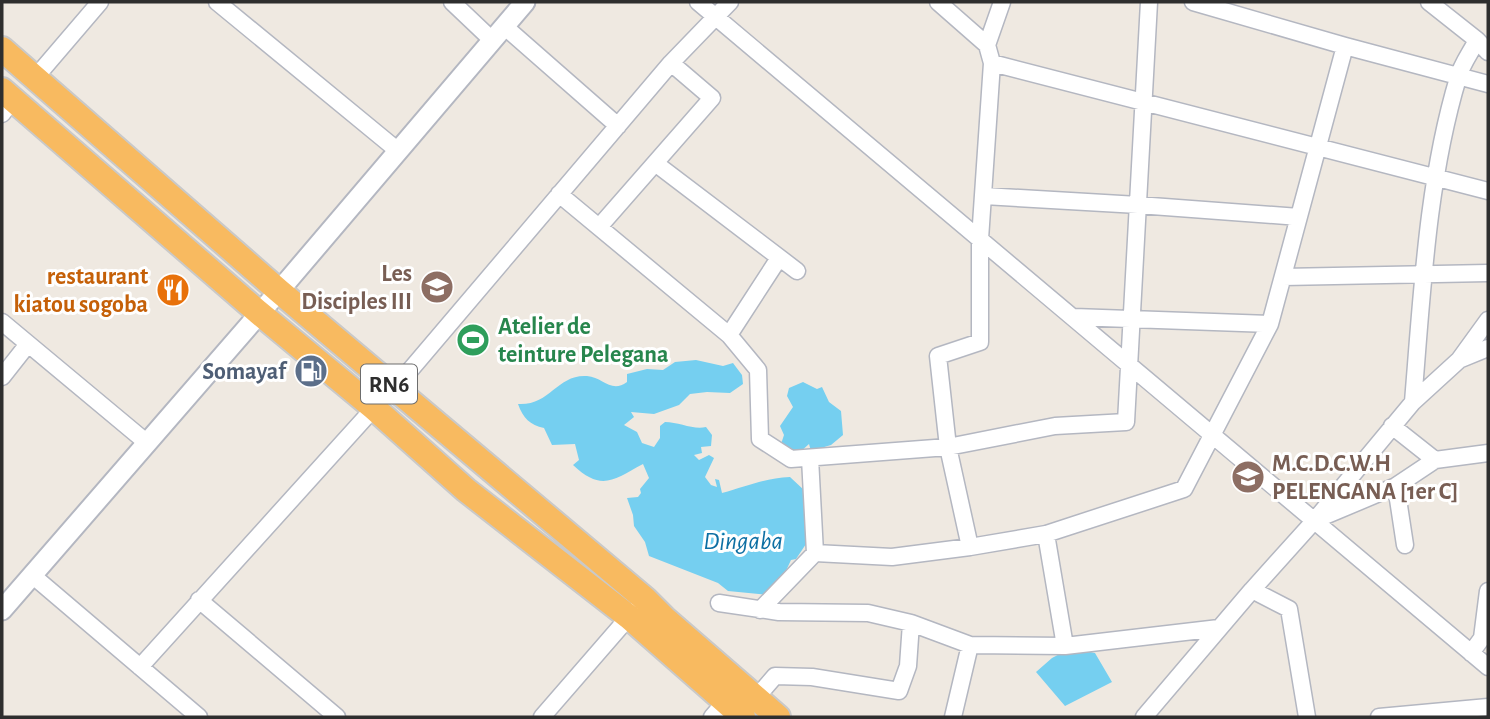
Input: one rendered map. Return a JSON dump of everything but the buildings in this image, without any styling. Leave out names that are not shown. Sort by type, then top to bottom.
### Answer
[{"type":"highway","name":"RN6","points":[[2,49],[279,291],[395,388],[637,608]]},
{"type":"highway","name":"RN6","points":[[6,102],[374,408],[466,490],[637,608],[664,618],[734,708],[778,717]]},
{"type":"street","points":[[35,78],[100,2]]},
{"type":"street","points":[[217,2],[397,150]]},
{"type":"street","points":[[452,2],[498,33],[618,126]]},
{"type":"street","points":[[2,610],[525,2]]},
{"type":"street","points":[[698,2],[1481,658]]},
{"type":"street","points":[[395,388],[671,63],[730,2]]},
{"type":"street","points":[[938,2],[987,45],[992,62],[980,239],[980,342],[938,356],[948,447],[970,547]]},
{"type":"street","points":[[987,45],[1002,2]]},
{"type":"street","points":[[559,194],[729,335],[758,370],[760,439],[791,460],[948,447],[1055,426],[1126,422],[1149,2]]},
{"type":"street","points":[[1193,2],[1488,84]]},
{"type":"street","points":[[1413,401],[1436,178],[1458,75],[1483,46],[1429,2]]},
{"type":"street","points":[[815,553],[892,557],[1046,534],[1184,489],[1270,324],[1345,46]]},
{"type":"street","points":[[992,62],[1488,191]]},
{"type":"street","points":[[599,227],[712,99],[671,63]]},
{"type":"street","points":[[655,163],[797,271]]},
{"type":"street","points":[[984,196],[1299,217]]},
{"type":"street","points":[[729,335],[779,258]]},
{"type":"street","points":[[1283,278],[1488,274]]},
{"type":"street","points":[[1074,317],[1270,324]]},
{"type":"street","points":[[1144,717],[1315,520],[1413,401],[1459,360],[1488,320]]},
{"type":"street","points":[[2,322],[146,442]]},
{"type":"street","points":[[2,377],[28,344]]},
{"type":"street","points":[[1459,360],[1488,348]]},
{"type":"street","points":[[140,667],[374,408]]},
{"type":"street","points":[[1392,426],[1435,460]]},
{"type":"street","points":[[1315,520],[1396,486],[1435,460],[1488,453]]},
{"type":"street","points":[[760,610],[815,553],[810,458]]},
{"type":"street","points":[[1396,486],[1405,545]]},
{"type":"street","points":[[1046,534],[1065,646]]},
{"type":"street","points":[[32,575],[200,717]]},
{"type":"street","points":[[1252,590],[1289,609],[1307,717]]},
{"type":"street","points":[[1481,658],[1488,591]]},
{"type":"street","points":[[199,600],[332,716]]},
{"type":"street","points":[[719,603],[760,610],[868,613],[911,623],[970,645],[1065,646],[1219,628]]},
{"type":"street","points":[[542,717],[637,608]]},
{"type":"street","points":[[734,708],[775,676],[812,677],[899,691],[908,666],[911,623]]},
{"type":"street","points":[[953,717],[970,645]]},
{"type":"street","points":[[1379,717],[1488,707]]},
{"type":"water","name":"Dingaba","points":[[696,360],[723,366],[733,363],[742,375],[743,384],[730,393],[690,394],[679,405],[654,414],[631,412],[634,417],[624,425],[637,432],[642,443],[654,447],[660,438],[660,426],[665,422],[706,427],[712,435],[711,446],[701,447],[702,453],[694,455],[699,460],[709,455],[714,458],[705,477],[711,485],[717,487],[715,479],[719,480],[722,493],[790,477],[805,491],[804,516],[808,529],[806,544],[796,559],[791,560],[780,578],[779,585],[769,595],[728,591],[718,583],[649,556],[645,542],[634,526],[627,498],[638,497],[640,489],[649,478],[643,464],[608,481],[592,478],[573,465],[579,460],[575,444],[552,445],[544,428],[528,420],[518,404],[538,400],[577,377],[593,377],[616,386],[627,382],[627,374],[647,369],[663,370],[675,362]]},
{"type":"water","points":[[803,382],[817,389],[822,387],[829,402],[841,411],[843,435],[831,445],[811,451],[809,444],[799,453],[786,449],[781,444],[784,435],[780,426],[793,407],[787,396],[789,388]]},
{"type":"water","points":[[1071,648],[1095,653],[1112,682],[1065,706],[1036,672],[1052,658]]},
{"type":"place","name":"Les Disciples III","points":[[437,287]]},
{"type":"place","name":"restaurant kiatou sogoba","points":[[173,290]]},
{"type":"place","name":"Atelier de teinture Pelegana","points":[[473,340]]},
{"type":"place","name":"Somayaf","points":[[311,371]]},
{"type":"place","name":"M.C.D.C.W.H PELENGANA [1er C]","points":[[1248,477]]}]
